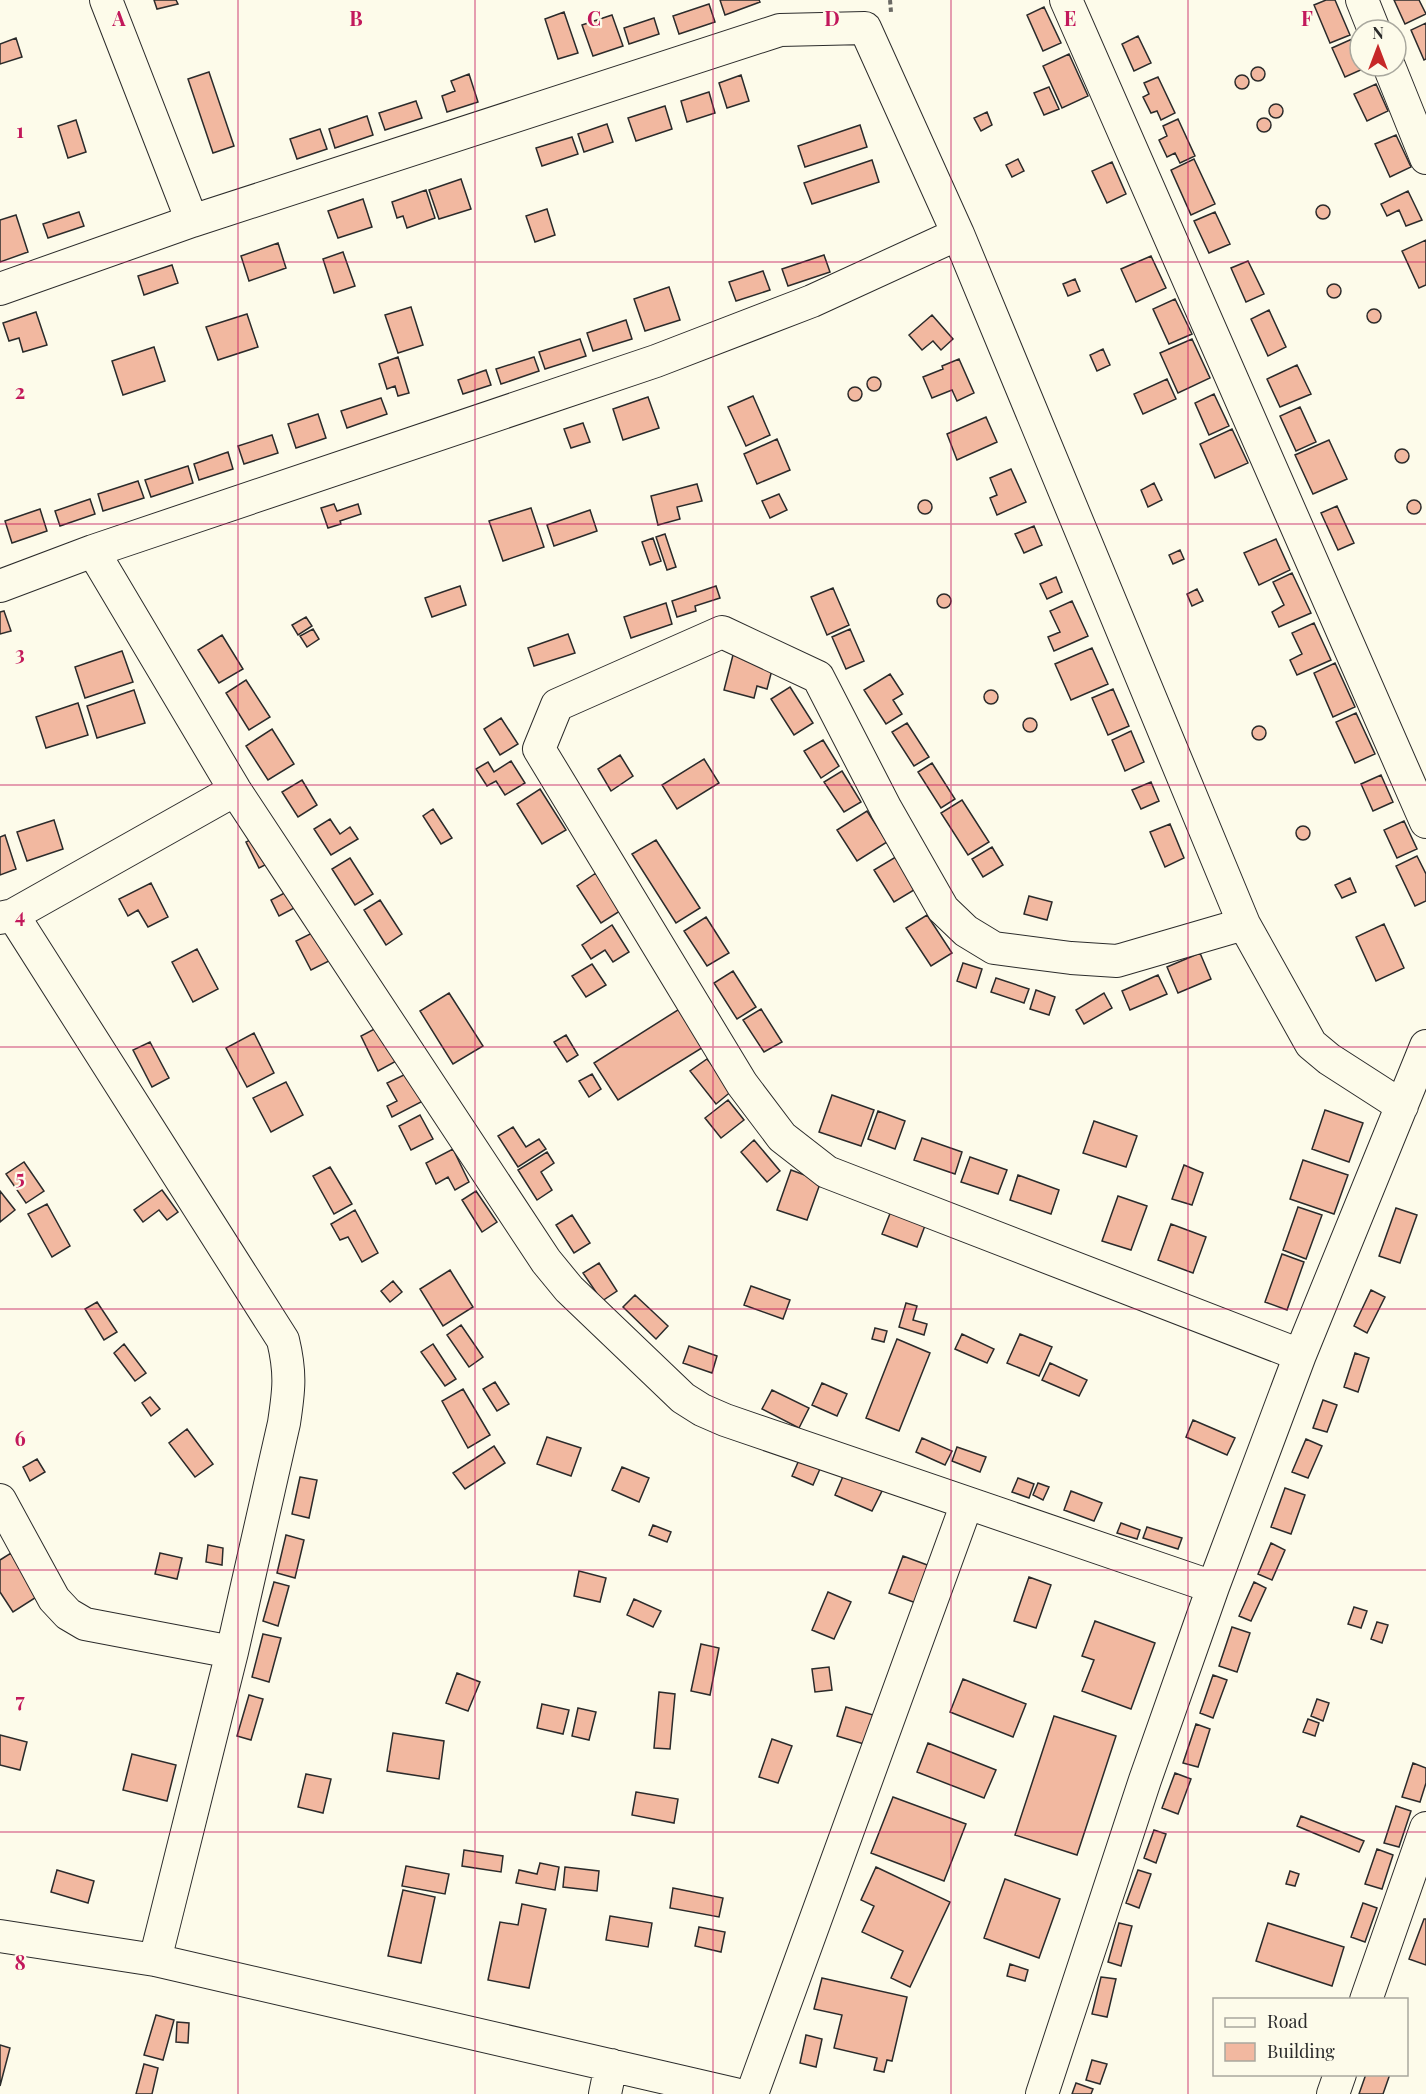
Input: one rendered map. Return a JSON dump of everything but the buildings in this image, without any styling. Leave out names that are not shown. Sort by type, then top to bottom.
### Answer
[{"type":"street","points":[[106,0],[192,221]]},
{"type":"street","points":[[1066,0],[1426,822]]},
{"type":"street","points":[[1362,0],[1369,18]]},
{"type":"street","points":[[0,289],[192,221],[780,30],[865,28],[958,234],[1244,924],[1311,1044],[1329,1059],[1402,1106]]},
{"type":"street","points":[[1394,78],[1426,158]]},
{"type":"street","points":[[0,586],[93,551],[656,361],[813,302],[958,234]]},
{"type":"street","points":[[93,551],[235,790],[546,1261],[569,1289],[683,1398],[702,1410],[725,1420],[1213,1587]]},
{"type":"street","points":[[1244,924],[1118,961],[1071,958],[994,948],[966,931],[943,909],[886,809],[818,677],[722,632],[557,705],[539,749],[742,1084],[782,1137],[826,1172],[1300,1355]]},
{"type":"street","points":[[155,1960],[232,1652],[284,1423],[289,1366],[283,1340],[7,916],[235,790]]},
{"type":"street","points":[[1042,2094],[1213,1587],[1300,1355],[1426,1046]]},
{"type":"street","points":[[0,1500],[54,1599],[68,1614],[85,1624],[232,1652]]},
{"type":"street","points":[[752,2094],[967,1503]]},
{"type":"street","points":[[1367,1998],[1426,1828]]},
{"type":"street","points":[[0,1935],[155,1960],[608,2080],[735,2094]]},
{"type":"street","points":[[1334,2094],[1339,2076]]}]
